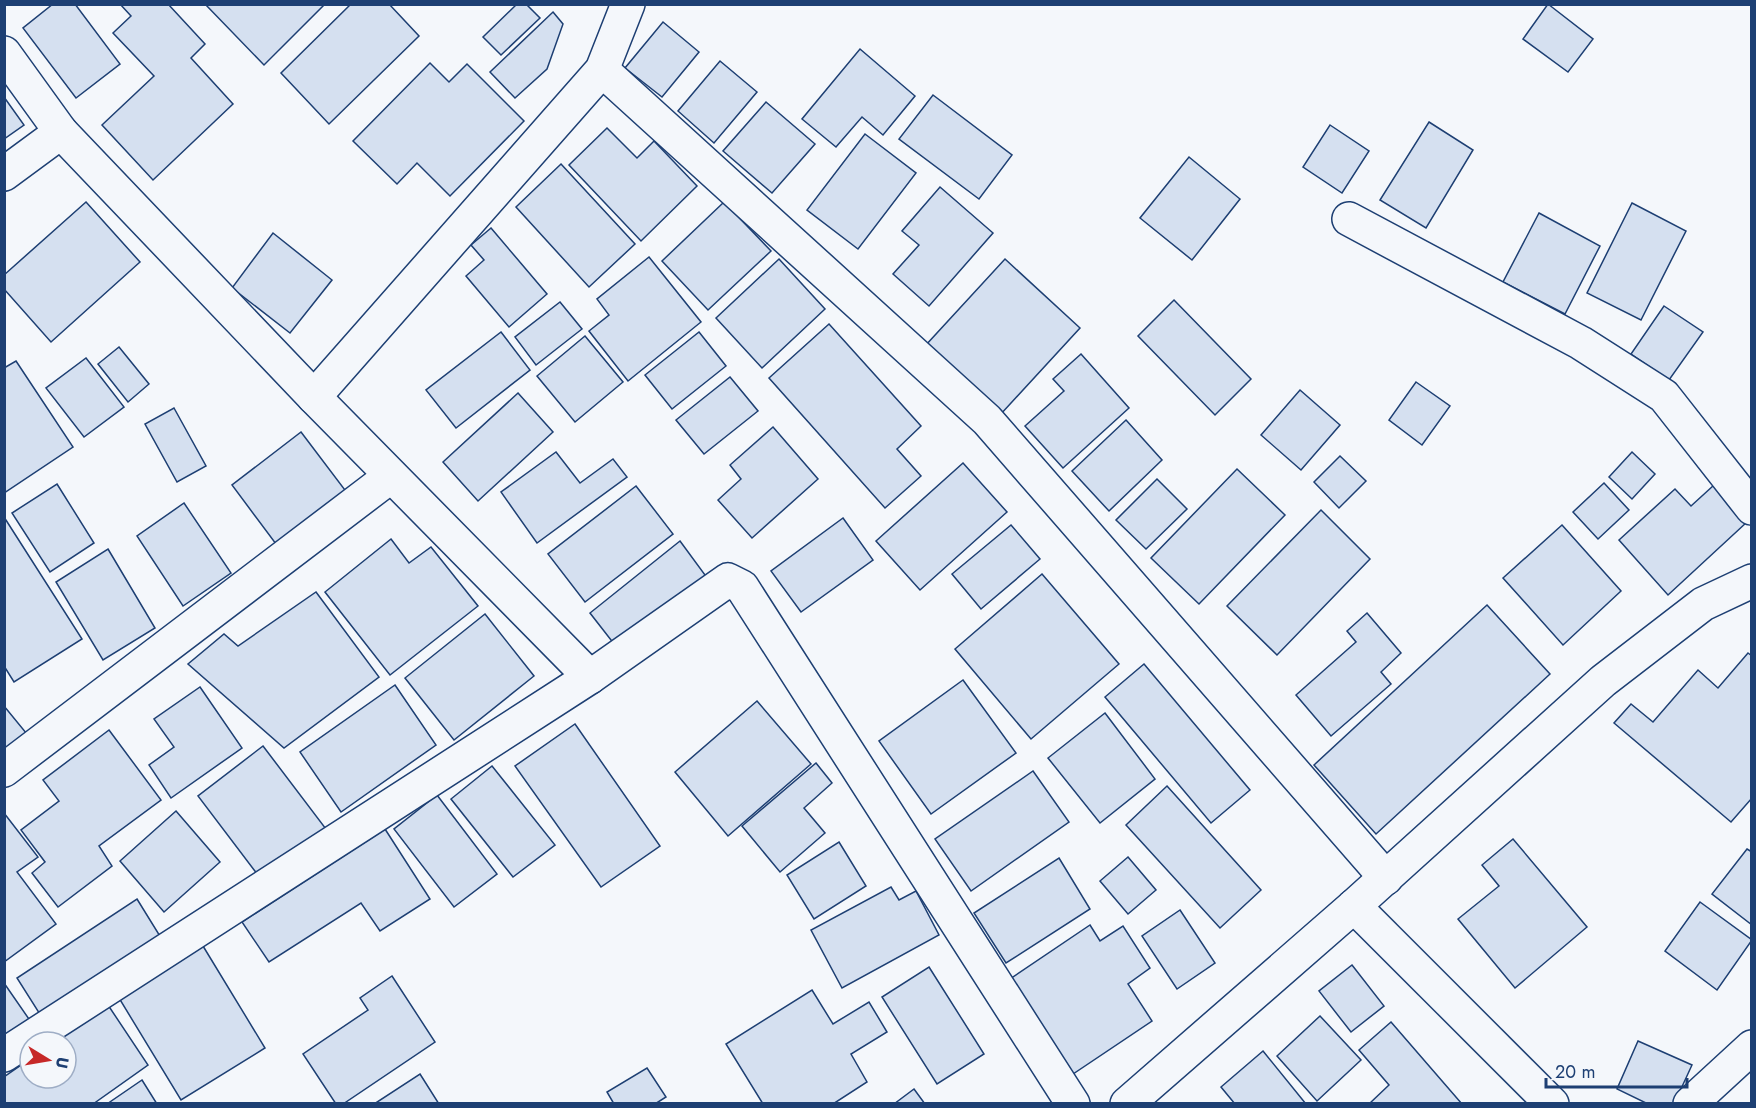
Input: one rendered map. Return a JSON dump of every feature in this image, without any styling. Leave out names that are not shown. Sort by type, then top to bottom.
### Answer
[{"type":"street","points":[[314,397],[602,70],[628,4]]},
{"type":"street","points":[[4,53],[61,132],[314,397],[590,678]]},
{"type":"street","points":[[602,70],[987,420],[1386,878]]},
{"type":"street","points":[[4,174],[61,132]]},
{"type":"street","points":[[1349,219],[1581,343],[1664,396],[1752,508]]},
{"type":"street","points":[[4,770],[391,476]]},
{"type":"street","points":[[4,1055],[590,678],[728,580],[742,587],[1072,1104]]},
{"type":"street","points":[[1127,1104],[1386,878],[1603,681],[1703,604],[1752,581]]},
{"type":"street","points":[[1354,906],[1552,1104]]},
{"type":"street","points":[[1690,1104],[1752,1047]]},
{"type":"building","points":[[53,4],[75,4],[120,64],[76,98],[23,28]]},
{"type":"building","points":[[120,4],[168,4],[205,44],[191,58],[233,104],[153,180],[102,125],[154,76],[113,33],[131,16]]},
{"type":"building","points":[[205,4],[325,4],[264,65]]},
{"type":"building","points":[[351,4],[389,4],[419,36],[329,124],[281,73]]},
{"type":"building","points":[[517,4],[526,4],[540,18],[501,55],[483,37]]},
{"type":"building","points":[[1548,4],[1593,39],[1568,72],[1523,39]]},
{"type":"building","points":[[553,12],[563,24],[547,69],[515,98],[490,72]]},
{"type":"building","points":[[663,22],[699,52],[662,97],[625,68]]},
{"type":"building","points":[[860,49],[915,96],[883,135],[862,117],[836,147],[802,119]]},
{"type":"building","points":[[720,61],[757,92],[714,143],[678,111]]},
{"type":"building","points":[[430,63],[449,82],[467,64],[524,121],[450,196],[417,163],[397,184],[353,141]]},
{"type":"building","points":[[933,95],[1012,155],[979,199],[899,139]]},
{"type":"building","points":[[4,97],[24,125],[4,139]]},
{"type":"building","points":[[766,102],[815,144],[772,193],[723,151]]},
{"type":"building","points":[[1429,122],[1473,150],[1426,228],[1380,200]]},
{"type":"building","points":[[1330,125],[1369,151],[1342,193],[1303,167]]},
{"type":"building","points":[[607,128],[637,158],[654,141],[697,186],[641,241],[569,165]]},
{"type":"building","points":[[865,134],[916,173],[858,249],[807,210]]},
{"type":"building","points":[[1189,157],[1240,199],[1192,260],[1140,218]]},
{"type":"building","points":[[561,164],[635,244],[589,287],[516,207]]},
{"type":"building","points":[[940,187],[993,233],[929,306],[893,274],[919,245],[902,231]]},
{"type":"building","points":[[86,202],[140,262],[51,342],[4,289],[4,275]]},
{"type":"building","points":[[724,202],[771,251],[708,310],[662,261]]},
{"type":"building","points":[[1632,203],[1686,231],[1641,320],[1587,293]]},
{"type":"building","points":[[1539,213],[1600,246],[1565,314],[1503,282]]},
{"type":"building","points":[[491,228],[547,294],[509,327],[466,276],[484,260],[471,245]]},
{"type":"building","points":[[273,233],[332,280],[290,333],[232,288]]},
{"type":"building","points":[[649,257],[701,322],[628,381],[589,331],[609,315],[597,299]]},
{"type":"building","points":[[779,259],[825,309],[762,368],[716,318]]},
{"type":"building","points":[[1005,259],[1080,328],[1000,415],[925,346]]},
{"type":"building","points":[[1174,300],[1251,379],[1215,415],[1138,336]]},
{"type":"building","points":[[560,302],[582,329],[536,365],[515,337]]},
{"type":"building","points":[[1664,306],[1703,332],[1669,380],[1631,354]]},
{"type":"building","points":[[829,324],[921,426],[897,449],[921,476],[885,508],[769,378]]},
{"type":"building","points":[[501,332],[530,370],[456,428],[426,390]]},
{"type":"building","points":[[699,332],[726,366],[672,409],[645,375]]},
{"type":"building","points":[[585,336],[623,382],[575,422],[537,376]]},
{"type":"building","points":[[119,347],[149,384],[128,402],[98,364]]},
{"type":"building","points":[[1081,354],[1129,408],[1063,468],[1025,426],[1064,391],[1053,379]]},
{"type":"building","points":[[86,358],[124,407],[84,437],[46,388]]},
{"type":"building","points":[[16,361],[73,447],[4,493],[4,368]]},
{"type":"building","points":[[730,377],[758,411],[704,454],[676,420]]},
{"type":"building","points":[[1416,382],[1450,406],[1422,445],[1389,420]]},
{"type":"building","points":[[1300,390],[1340,425],[1301,470],[1261,435]]},
{"type":"building","points":[[518,393],[553,432],[478,501],[443,462]]},
{"type":"building","points":[[174,408],[206,466],[177,482],[145,424]]},
{"type":"building","points":[[1126,420],[1162,460],[1109,511],[1072,471]]},
{"type":"building","points":[[773,427],[818,479],[752,538],[718,500],[741,479],[730,465]]},
{"type":"building","points":[[301,432],[348,494],[279,548],[232,485]]},
{"type":"building","points":[[556,452],[580,483],[613,459],[627,477],[537,543],[501,492]]},
{"type":"building","points":[[1632,452],[1655,474],[1632,499],[1609,477]]},
{"type":"building","points":[[1340,456],[1366,481],[1339,508],[1314,482]]},
{"type":"building","points":[[963,463],[1007,512],[920,590],[876,541]]},
{"type":"building","points":[[1237,469],[1285,515],[1199,604],[1151,558]]},
{"type":"building","points":[[1157,479],[1187,509],[1146,549],[1116,520]]},
{"type":"building","points":[[1604,483],[1629,510],[1598,539],[1573,512]]},
{"type":"building","points":[[57,484],[94,543],[50,572],[12,513]]},
{"type":"building","points":[[1714,485],[1747,522],[1668,595],[1619,540],[1675,489],[1691,506]]},
{"type":"building","points":[[636,486],[673,534],[585,602],[548,554]]},
{"type":"building","points":[[184,503],[231,573],[183,606],[137,536]]},
{"type":"building","points":[[1321,510],[1370,559],[1277,655],[1227,606]]},
{"type":"building","points":[[4,517],[82,639],[14,682],[4,666]]},
{"type":"building","points":[[843,518],[873,560],[801,612],[771,571]]},
{"type":"building","points":[[1011,525],[1040,559],[981,609],[952,574]]},
{"type":"building","points":[[1562,525],[1621,591],[1563,645],[1503,578]]},
{"type":"building","points":[[391,539],[409,563],[431,547],[478,606],[390,675],[325,592]]},
{"type":"building","points":[[680,541],[708,579],[618,649],[590,613]]},
{"type":"building","points":[[108,549],[155,628],[103,660],[56,582]]},
{"type":"building","points":[[1042,574],[1119,664],[1031,739],[955,649]]},
{"type":"building","points":[[316,592],[379,677],[284,748],[188,664],[224,634],[238,646]]},
{"type":"building","points":[[1487,605],[1550,674],[1376,834],[1314,765]]},
{"type":"building","points":[[1367,613],[1401,653],[1381,672],[1391,684],[1331,736],[1296,695],[1356,642],[1347,631]]},
{"type":"building","points":[[485,614],[534,676],[454,740],[405,678]]},
{"type":"building","points":[[1748,653],[1752,656],[1752,798],[1731,822],[1614,723],[1631,704],[1653,722],[1698,670],[1718,688]]},
{"type":"building","points":[[1144,664],[1250,790],[1211,823],[1105,697]]},
{"type":"building","points":[[963,680],[1016,753],[931,814],[879,741]]},
{"type":"building","points":[[395,685],[436,745],[341,812],[300,752]]},
{"type":"building","points":[[200,687],[242,748],[171,798],[149,765],[174,747],[154,719]]},
{"type":"building","points":[[757,701],[811,764],[728,836],[675,772]]},
{"type":"building","points":[[4,706],[27,734],[4,751]]},
{"type":"building","points":[[1105,713],[1155,779],[1100,823],[1048,758]]},
{"type":"building","points":[[575,724],[660,846],[601,887],[515,766]]},
{"type":"building","points":[[109,730],[161,800],[99,846],[112,866],[58,907],[32,873],[45,862],[21,830],[59,801],[43,780]]},
{"type":"building","points":[[263,746],[326,829],[261,879],[198,796]]},
{"type":"building","points":[[816,763],[832,783],[804,808],[825,833],[780,872],[742,826]]},
{"type":"building","points":[[492,766],[555,845],[513,877],[451,799]]},
{"type":"building","points":[[1033,771],[1069,822],[971,891],[935,839]]},
{"type":"building","points":[[1167,786],[1261,890],[1220,928],[1126,825]]},
{"type":"building","points":[[437,795],[497,874],[454,907],[394,829]]},
{"type":"building","points":[[176,811],[220,862],[164,912],[120,861]]},
{"type":"building","points":[[4,813],[38,857],[17,872],[56,924],[4,962]]},
{"type":"building","points":[[385,829],[430,899],[380,931],[361,903],[269,962],[242,922]]},
{"type":"building","points":[[1513,839],[1587,927],[1515,988],[1458,919],[1499,886],[1482,865]]},
{"type":"building","points":[[839,842],[866,886],[814,919],[787,875]]},
{"type":"building","points":[[1747,849],[1752,852],[1752,925],[1712,894]]},
{"type":"building","points":[[1128,857],[1156,890],[1128,914],[1100,881]]},
{"type":"building","points":[[1059,858],[1090,909],[1006,963],[974,913]]},
{"type":"building","points":[[891,887],[899,900],[916,891],[939,935],[842,988],[811,930]]},
{"type":"building","points":[[137,899],[163,941],[43,1019],[17,978]]},
{"type":"building","points":[[1700,902],[1752,940],[1717,990],[1665,951]]},
{"type":"building","points":[[1180,910],[1215,963],[1177,989],[1142,936]]},
{"type":"building","points":[[1090,925],[1100,941],[1123,926],[1150,968],[1128,984],[1152,1021],[1073,1074],[1010,979]]},
{"type":"building","points":[[203,946],[265,1048],[181,1100],[119,998]]},
{"type":"building","points":[[1352,965],[1384,1006],[1351,1032],[1319,991]]},
{"type":"building","points":[[929,967],[984,1054],[937,1084],[882,997]]},
{"type":"building","points":[[392,976],[435,1042],[343,1104],[336,1104],[303,1054],[368,1010],[360,998]]},
{"type":"building","points":[[4,983],[31,1022],[4,1040]]},
{"type":"building","points":[[812,990],[833,1024],[869,1002],[887,1032],[851,1054],[867,1082],[833,1104],[763,1104],[726,1044]]},
{"type":"building","points":[[108,1005],[148,1065],[93,1104],[4,1104],[4,1077],[18,1067],[18,1090],[78,1090],[78,1030],[72,1030]]},
{"type":"building","points":[[1320,1016],[1361,1060],[1317,1101],[1277,1056]]},
{"type":"building","points":[[1391,1022],[1462,1104],[1369,1104],[1389,1085],[1359,1050]]},
{"type":"building","points":[[1638,1041],[1692,1065],[1674,1104],[1648,1104],[1617,1089]]},
{"type":"building","points":[[1263,1051],[1306,1104],[1235,1104],[1221,1087]]},
{"type":"building","points":[[647,1068],[666,1097],[655,1104],[614,1104],[607,1092]]},
{"type":"building","points":[[420,1074],[439,1104],[374,1104]]},
{"type":"building","points":[[142,1080],[157,1104],[107,1104]]},
{"type":"building","points":[[914,1089],[925,1104],[894,1104]]}]
